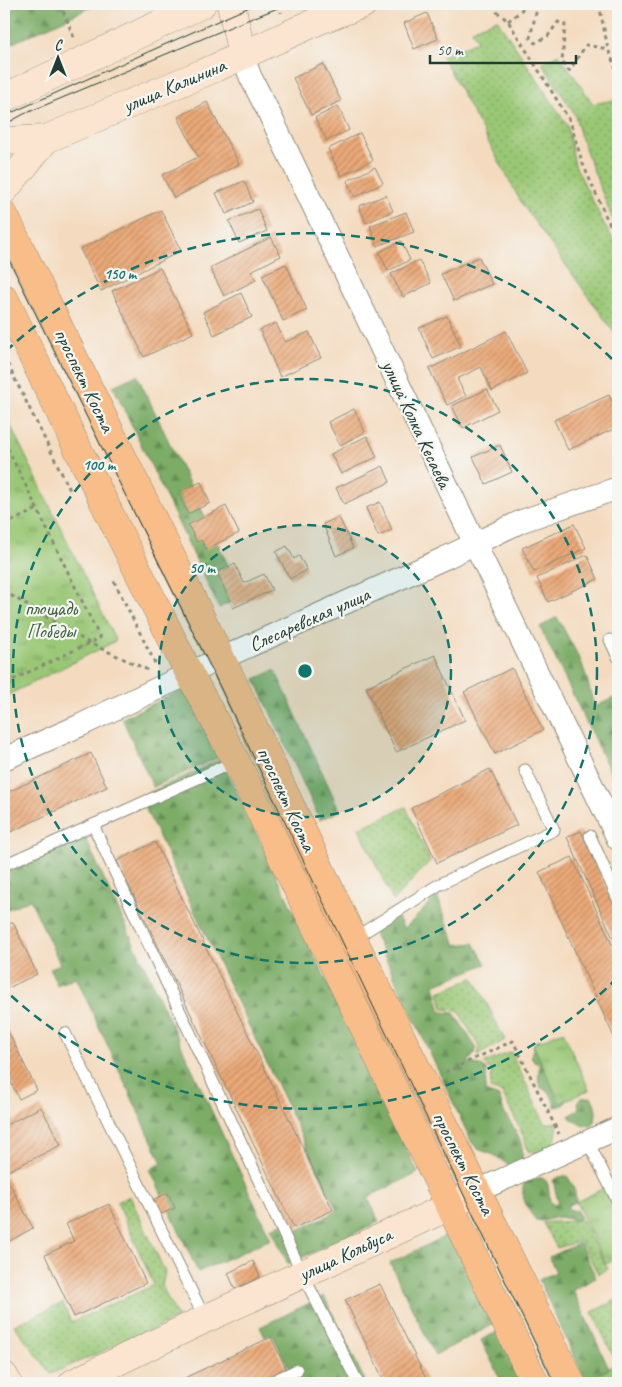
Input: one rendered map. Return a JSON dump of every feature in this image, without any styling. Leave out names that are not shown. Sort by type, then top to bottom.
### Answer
[{"type":"main road","points":[[4,98],[202,4]]},
{"type":"main road","name":"улица Колка Кесаева","points":[[230,4],[242,55]]},
{"type":"main road","name":"улица Калинина","points":[[4,190],[46,139],[320,20],[363,4]]},
{"type":"main road","points":[[4,140],[46,139]]},
{"type":"main road","name":"проспект Коста","points":[[4,214],[221,658],[353,939],[571,1383]]},
{"type":"main road","name":"проспект Коста","points":[[4,298],[189,673],[236,761],[535,1383]]},
{"type":"main road","name":"улица Кольбуса","points":[[73,1383],[302,1273],[450,1206],[477,1191]]},
{"type":"main road","points":[[4,1376],[8,1383]]},
{"type":"street","name":"улица Колка Кесаева","points":[[242,55],[251,78],[274,122],[618,839]]},
{"type":"street","name":"Слесаревская улица","points":[[4,759],[522,521],[618,488]]},
{"type":"street","name":"улица Кольбуса","points":[[477,1191],[618,1128]]},
{"type":"lane","points":[[610,640],[618,657]]},
{"type":"lane","points":[[4,866],[236,761]]},
{"type":"lane","points":[[353,939],[440,884],[554,830],[525,770]]},
{"type":"lane","points":[[93,825],[302,1273],[358,1383]]},
{"type":"lane","points":[[590,836],[618,899]]},
{"type":"lane","points":[[65,1033],[205,1319]]},
{"type":"lane","points":[[588,1142],[618,1202]]},
{"type":"lane","points":[[269,1383],[296,1370]]},
{"type":"path","points":[[494,4],[497,12],[508,21],[570,121],[582,162],[607,219],[618,238]]},
{"type":"path","points":[[508,21],[520,12],[526,4]]},
{"type":"path","points":[[538,4],[530,38],[535,43],[548,36],[558,22],[565,26],[562,62],[569,71],[586,45],[608,50]]},
{"type":"path","points":[[599,4],[608,50],[618,74]]},
{"type":"path","points":[[4,441],[100,638],[4,684]]},
{"type":"path","points":[[4,525],[37,509]]},
{"type":"path","points":[[4,592],[90,643],[153,672]]},
{"type":"path","points":[[441,1074],[513,1041],[560,1136]]},
{"type":"green space","points":[[4,4],[98,4],[4,47]]},
{"type":"green space","points":[[497,19],[567,125],[575,165],[605,226],[618,247],[618,338],[522,204],[442,56],[477,41],[472,30]]},
{"type":"green space","points":[[559,54],[593,104],[618,99],[618,229],[581,138],[575,115],[542,63]]},
{"type":"green space","points":[[137,375],[243,596],[219,608],[113,386]]},
{"type":"green space","name":"площадь Победы","points":[[4,412],[116,641],[4,697]]},
{"type":"green space","points":[[557,617],[580,659],[594,707],[618,696],[618,788],[540,627]]},
{"type":"green space","points":[[275,670],[340,811],[320,820],[255,679]]},
{"type":"green space","points":[[194,685],[226,754],[153,787],[122,718]]},
{"type":"green space","points":[[221,759],[418,1173],[368,1197],[379,1222],[288,1264],[271,1228],[286,1221],[292,1233],[337,1211],[140,797]]},
{"type":"green space","points":[[406,807],[430,861],[393,901],[359,828]]},
{"type":"green space","points":[[81,829],[271,1239],[198,1272],[150,1169],[162,1163],[76,977],[57,985],[50,969],[60,964],[30,899],[4,911],[4,865]]},
{"type":"green space","points":[[437,896],[456,945],[474,943],[486,964],[434,985],[441,1012],[454,1013],[477,1049],[468,1063],[480,1065],[487,1070],[485,1092],[499,1097],[504,1112],[518,1135],[522,1147],[522,1162],[511,1167],[494,1155],[478,1149],[472,1143],[371,927],[393,908],[404,929]]},
{"type":"green space","points":[[474,978],[505,1040],[477,1056],[480,1048],[458,1010],[443,1009],[439,992]]},
{"type":"green space","points":[[563,1031],[589,1090],[560,1103],[533,1044]]},
{"type":"green space","points":[[540,1040],[546,1045],[569,1096],[565,1103],[560,1106],[555,1107],[552,1097],[545,1089],[541,1088],[538,1079],[539,1064],[531,1056],[532,1051],[535,1051],[533,1047],[536,1041]]},
{"type":"green space","points":[[511,1052],[545,1124],[557,1122],[556,1137],[549,1150],[539,1153],[528,1151],[524,1137],[502,1093],[490,1089],[492,1072],[484,1063]]},
{"type":"green space","points":[[591,1097],[595,1104],[596,1112],[592,1126],[574,1121],[569,1116],[579,1109],[578,1103],[581,1098]]},
{"type":"green space","points":[[567,1176],[574,1188],[576,1202],[568,1205],[568,1209],[577,1211],[580,1217],[576,1220],[558,1217],[543,1221],[536,1220],[525,1203],[524,1183],[533,1179],[544,1179],[548,1185],[550,1201],[554,1205],[558,1202],[553,1180]]},
{"type":"green space","points":[[606,1187],[618,1212],[618,1258],[606,1264],[576,1202]]},
{"type":"green space","points":[[130,1196],[165,1272],[162,1287],[178,1318],[51,1374],[14,1325],[63,1303],[71,1322],[154,1285],[117,1202]]},
{"type":"green space","points":[[581,1219],[608,1269],[598,1274],[581,1241],[557,1248],[543,1223]]},
{"type":"green space","points":[[456,1231],[500,1321],[435,1355],[390,1263]]},
{"type":"green space","points":[[580,1243],[596,1278],[573,1290],[609,1369],[585,1380],[539,1280],[556,1272],[549,1257]]},
{"type":"green space","points":[[324,1296],[366,1383],[286,1383],[294,1379],[272,1334],[265,1337],[260,1327]]},
{"type":"green space","points":[[618,1299],[618,1383],[601,1383],[597,1374],[617,1364],[592,1312]]},
{"type":"green space","points":[[501,1330],[527,1383],[502,1383],[481,1340]]},
{"type":"building","points":[[427,13],[438,39],[414,49],[404,23]]},
{"type":"building","points":[[323,64],[341,101],[311,115],[293,78]]},
{"type":"building","points":[[207,102],[239,164],[174,198],[162,175],[198,157],[178,117]]},
{"type":"building","points":[[338,106],[349,130],[327,141],[315,118]]},
{"type":"building","points":[[360,133],[373,160],[341,176],[328,149]]},
{"type":"building","points":[[375,167],[383,183],[355,197],[347,181]]},
{"type":"building","points":[[244,181],[253,202],[226,214],[216,193]]},
{"type":"building","points":[[386,195],[393,211],[366,223],[359,206]]},
{"type":"building","points":[[258,209],[267,231],[239,243],[229,221]]},
{"type":"building","points":[[161,210],[181,251],[101,291],[80,249]]},
{"type":"building","points":[[406,212],[414,232],[377,246],[370,226]]},
{"type":"building","points":[[271,237],[281,256],[251,271],[256,280],[224,296],[210,268]]},
{"type":"building","points":[[401,241],[410,260],[388,271],[379,252]]},
{"type":"building","points":[[479,257],[492,284],[454,301],[441,274]]},
{"type":"building","points":[[419,260],[431,283],[403,297],[391,274]]},
{"type":"building","points":[[286,264],[307,310],[283,321],[262,275]]},
{"type":"building","points":[[160,268],[193,333],[144,357],[112,291]]},
{"type":"building","points":[[241,293],[252,317],[214,335],[203,312]]},
{"type":"building","points":[[447,316],[461,346],[433,359],[419,328]]},
{"type":"building","points":[[276,323],[285,342],[309,332],[321,358],[280,377],[260,330]]},
{"type":"building","points":[[506,331],[527,373],[492,391],[481,367],[457,379],[466,396],[447,405],[429,369]]},
{"type":"building","points":[[487,389],[498,410],[463,428],[452,406]]},
{"type":"building","points":[[609,395],[618,414],[618,427],[568,450],[554,420]]},
{"type":"building","points":[[354,409],[365,432],[340,445],[328,422]]},
{"type":"building","points":[[367,436],[377,457],[341,474],[331,454]]},
{"type":"building","points":[[500,445],[512,472],[486,484],[473,457]]},
{"type":"building","points":[[383,466],[390,482],[344,504],[336,488]]},
{"type":"building","points":[[201,482],[210,503],[188,514],[178,492]]},
{"type":"building","points":[[380,502],[392,530],[378,536],[366,508]]},
{"type":"building","points":[[226,506],[239,533],[206,549],[201,540],[197,542],[188,525]]},
{"type":"building","points":[[339,517],[353,548],[336,556],[323,524]]},
{"type":"building","points":[[574,524],[586,548],[534,572],[522,548]]},
{"type":"building","points":[[287,546],[294,559],[299,556],[307,570],[290,579],[276,552]]},
{"type":"building","points":[[587,555],[598,579],[548,602],[537,578]]},
{"type":"building","points":[[235,564],[244,583],[264,574],[272,590],[233,608],[217,572]]},
{"type":"building","points":[[435,655],[465,720],[396,752],[366,687]]},
{"type":"building","points":[[512,668],[543,730],[495,754],[464,692]]},
{"type":"building","points":[[91,753],[107,787],[4,835],[4,794]]},
{"type":"building","points":[[490,769],[517,825],[437,863],[411,808]]},
{"type":"building","points":[[581,831],[618,913],[618,949],[567,837]]},
{"type":"building","points":[[155,842],[333,1210],[294,1228],[117,861]]},
{"type":"building","points":[[572,857],[618,957],[618,1046],[539,872]]},
{"type":"building","points":[[13,922],[37,974],[4,990],[4,927]]},
{"type":"building","points":[[4,1023],[37,1090],[19,1099],[4,1068]]},
{"type":"building","points":[[41,1107],[61,1145],[4,1173],[4,1126]]},
{"type":"building","points":[[4,1173],[33,1228],[4,1244]]},
{"type":"building","points":[[168,1193],[175,1208],[159,1215],[152,1200]]},
{"type":"building","points":[[109,1204],[146,1283],[74,1317],[45,1255],[74,1241],[66,1224]]},
{"type":"building","points":[[253,1261],[260,1277],[235,1289],[228,1273]]},
{"type":"building","points":[[380,1284],[428,1383],[385,1383],[345,1300]]},
{"type":"building","points":[[271,1337],[286,1369],[257,1383],[174,1383]]},
{"type":"tram line","points":[[4,116],[256,4]]},
{"type":"tram line","points":[[4,125],[24,114],[288,4]]},
{"type":"tram line","points":[[4,250],[209,664],[554,1383]]}]
